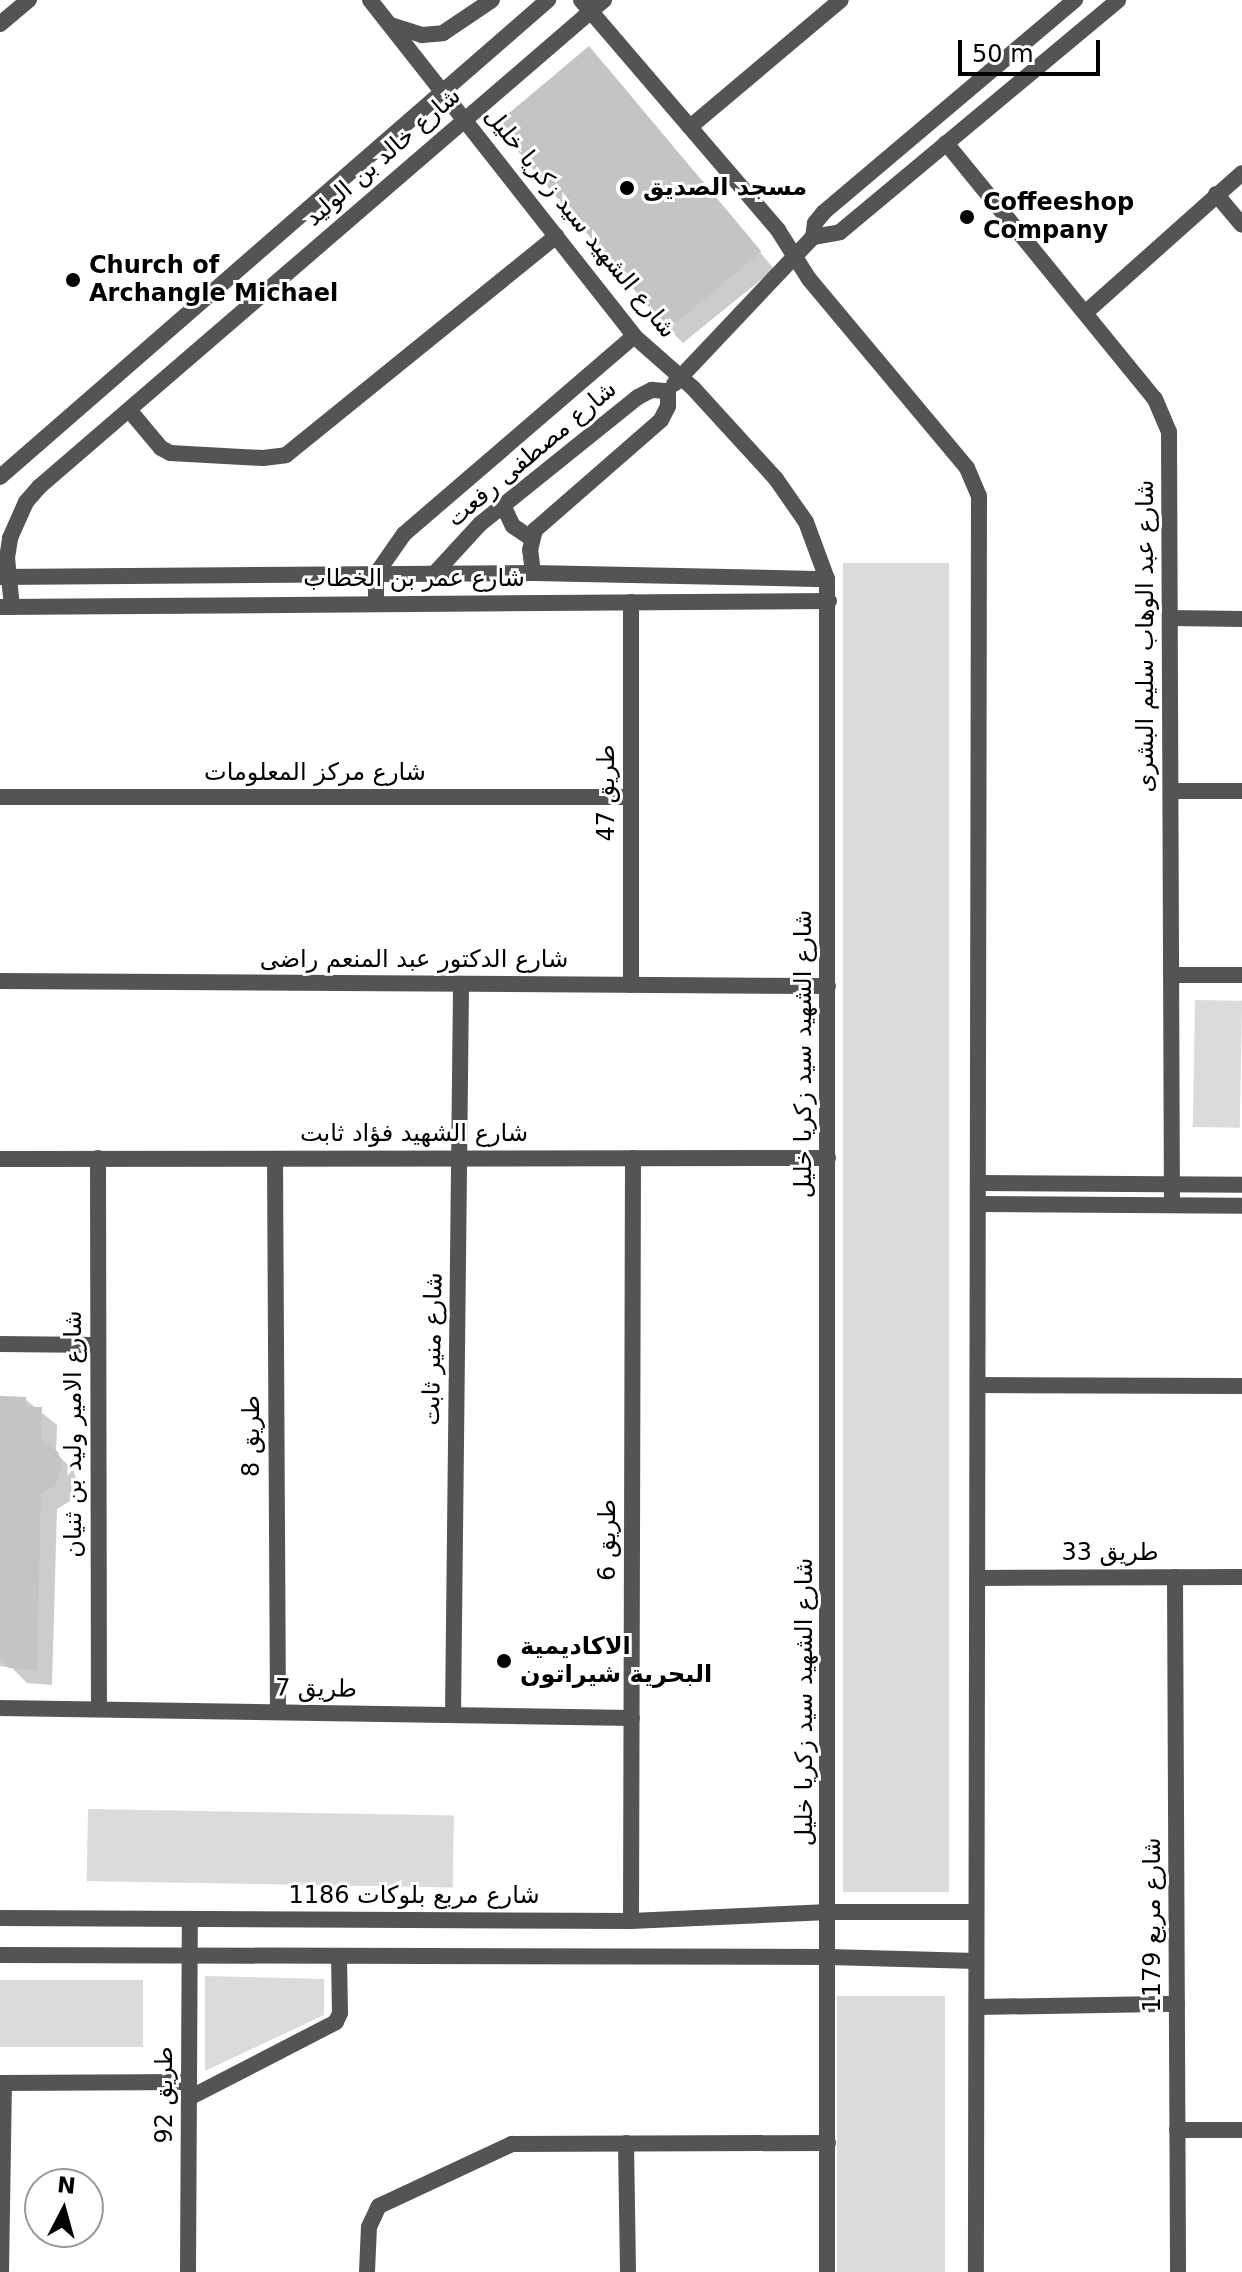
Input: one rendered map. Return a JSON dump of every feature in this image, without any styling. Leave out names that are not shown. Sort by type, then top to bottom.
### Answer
[{"type":"street","points":[[0,24],[29,0]]},
{"type":"street","name":"شارع الشهيد سيد زكريا خليل","points":[[370,0],[634,336],[680,377],[794,502],[816,543],[827,579],[827,2272]]},
{"type":"street","points":[[390,25],[422,35],[443,33],[492,0]]},
{"type":"street","name":"شارع خالد بن الوليد","points":[[0,477],[548,0]]},
{"type":"street","points":[[690,127],[841,0]]},
{"type":"street","points":[[533,573],[532,539],[544,519],[661,420],[668,406],[668,391],[813,237],[815,223],[824,212],[1075,0]]},
{"type":"street","points":[[813,237],[840,232],[1118,0]]},
{"type":"street","points":[[593,4],[690,127],[778,230],[794,257],[958,455],[979,496],[976,2272]]},
{"type":"street","name":"شارع خالد بن الوليد","points":[[6,607],[5,536],[39,487],[130,411],[593,4]]},
{"type":"street","name":"شارع عبد الوهاب سليم البشرى","points":[[946,143],[1155,399],[1167,423],[1172,1205]]},
{"type":"street","points":[[1085,313],[1242,173]]},
{"type":"street","points":[[1216,194],[1242,225]]},
{"type":"street","points":[[130,411],[161,448],[170,453],[263,458],[286,455],[556,236]]},
{"type":"street","name":"شارع مصطفى رفعت","points":[[376,574],[404,534],[634,336]]},
{"type":"street","name":"شارع مصطفى رفعت","points":[[435,573],[463,540],[503,505],[644,392],[668,391]]},
{"type":"street","points":[[503,505],[513,526],[532,539]]},
{"type":"street","points":[[434,602],[435,573]]},
{"type":"street","name":"شارع عمر بن الخطاب","points":[[4,576],[533,573],[827,579]]},
{"type":"street","points":[[376,574],[376,603]]},
{"type":"street","name":"شارع عمر بن الخطاب","points":[[6,607],[829,601]]},
{"type":"street","name":"طريق 47","points":[[631,602],[631,985]]},
{"type":"street","points":[[1170,618],[1242,619]]},
{"type":"street","points":[[1171,791],[1242,791]]},
{"type":"street","name":"شارع مركز المعلومات","points":[[0,797],[631,797]]},
{"type":"street","points":[[1171,975],[1242,975]]},
{"type":"street","name":"شارع الدكتور عبد المنعم راضى","points":[[0,981],[828,986]]},
{"type":"street","name":"شارع منير ثابت","points":[[453,1715],[461,984]]},
{"type":"street","name":"شارع الامير وليد بن ثنيان","points":[[98,1158],[99,1709]]},
{"type":"street","name":"طريق 6","points":[[631,1921],[633,1158]]},
{"type":"street","name":"شارع الشهيد فؤاد ثابت","points":[[0,1159],[828,1158]]},
{"type":"street","name":"طريق 8","points":[[275,1159],[278,1712]]},
{"type":"street","points":[[979,1183],[1242,1185]]},
{"type":"street","points":[[979,1204],[1242,1206]]},
{"type":"street","points":[[0,1344],[98,1345]]},
{"type":"street","points":[[978,1385],[1242,1386]]},
{"type":"street","name":"شارع مربع 1179","points":[[1175,1577],[1178,2272]]},
{"type":"street","name":"طريق 33","points":[[978,1578],[1242,1577]]},
{"type":"street","name":"طريق 7","points":[[0,1708],[632,1718]]},
{"type":"street","name":"شارع مربع بلوكات 1186","points":[[0,1918],[631,1921],[829,1912],[976,1912]]},
{"type":"street","name":"طريق 92","points":[[188,2272],[190,1919]]},
{"type":"street","points":[[0,1955],[829,1957],[976,1961]]},
{"type":"street","points":[[1,2272],[2,2083],[189,2090],[336,2022],[340,2013],[339,1956]]},
{"type":"street","points":[[977,2007],[1177,2004]]},
{"type":"street","points":[[1177,2130],[1242,2130]]},
{"type":"street","points":[[626,2143],[628,2272]]},
{"type":"street","points":[[367,2272],[371,2219],[386,2201],[512,2144],[828,2143]]},
{"type":"shaded area","points":[[843,563],[949,563],[949,1892],[843,1892]]},
{"type":"shaded area","points":[[1195,1000],[1242,1001],[1240,1128],[1193,1127]]},
{"type":"shaded area","points":[[88,1809],[454,1815],[453,1887],[87,1881]]},
{"type":"shaded area","points":[[205,1976],[324,1979],[324,2015],[205,2071]]},
{"type":"shaded area","points":[[0,1980],[143,1980],[143,2047],[0,2047]]},
{"type":"shaded area","points":[[837,1996],[945,1996],[945,2272],[837,2272]]},
{"type":"building","name":"مسجد الصديق","points":[[589,46],[761,251],[668,330],[496,124]]},
{"type":"building","points":[[0,1396],[26,1397],[26,1407],[42,1407],[41,1440],[58,1452],[62,1464],[55,1486],[41,1493],[37,1670],[9,1668],[0,1658]]},
{"type":"place","name":"مسجد الصديق","points":[[627,188]]},
{"type":"place","name":"Coffeeshop Company","points":[[967,217]]},
{"type":"place","name":"Church of Archangle Michael","points":[[73,280]]},
{"type":"place","name":"الاكاديمية البحرية شيراتون","points":[[504,1661]]}]
